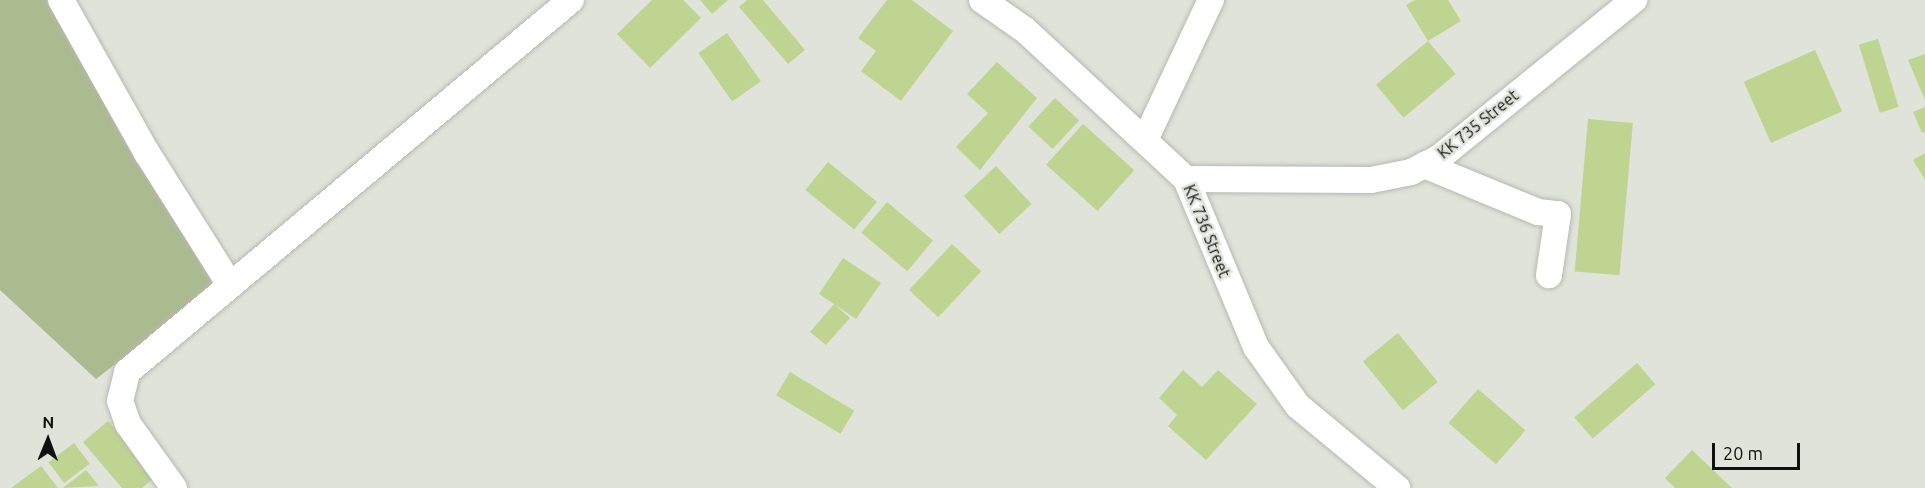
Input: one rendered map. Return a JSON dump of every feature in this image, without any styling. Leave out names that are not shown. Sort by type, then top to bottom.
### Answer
[{"type":"street","points":[[61,0],[147,153],[230,285]]},
{"type":"street","points":[[174,488],[128,424],[120,401],[127,372],[572,0]]},
{"type":"street","name":"KK 736 Street","points":[[982,0],[1025,30],[1186,179],[1256,347],[1298,406],[1397,488]]},
{"type":"street","points":[[1145,140],[1211,0]]},
{"type":"street","name":"KK 735 Street","points":[[1186,179],[1371,180],[1424,165],[1634,0]]},
{"type":"street","points":[[1424,165],[1539,212],[1558,214],[1549,276]]},
{"type":"green space","points":[[0,0],[49,0],[215,287],[96,379],[0,290]]},
{"type":"building","points":[[652,0],[683,0],[701,18],[650,68],[617,34]]},
{"type":"building","points":[[700,0],[728,0],[712,14]]},
{"type":"building","points":[[747,0],[763,0],[805,50],[788,64],[739,7]]},
{"type":"building","points":[[887,0],[912,0],[953,31],[901,101],[861,71],[876,51],[858,38]]},
{"type":"building","points":[[1415,0],[1448,0],[1461,21],[1428,41],[1406,5]]},
{"type":"building","points":[[727,33],[761,81],[732,101],[698,53]]},
{"type":"building","points":[[1878,39],[1899,107],[1880,113],[1859,45]]},
{"type":"building","points":[[1428,41],[1456,74],[1404,118],[1376,85]]},
{"type":"building","points":[[1815,50],[1842,111],[1771,143],[1744,82]]},
{"type":"building","points":[[1925,54],[1925,100],[1908,60]]},
{"type":"building","points":[[997,62],[1037,98],[980,170],[956,147],[988,113],[967,94]]},
{"type":"building","points":[[1055,98],[1079,121],[1053,149],[1028,127]]},
{"type":"building","points":[[1925,107],[1925,132],[1922,133],[1913,112]]},
{"type":"building","points":[[1588,119],[1633,123],[1619,275],[1575,271]]},
{"type":"building","points":[[1083,124],[1134,170],[1097,211],[1046,165]]},
{"type":"building","points":[[1925,153],[1925,180],[1913,160]]},
{"type":"building","points":[[828,162],[877,202],[854,230],[805,190]]},
{"type":"building","points":[[996,166],[1031,204],[999,234],[964,196]]},
{"type":"building","points":[[887,202],[933,241],[907,271],[861,233]]},
{"type":"building","points":[[952,244],[981,271],[938,317],[909,290]]},
{"type":"building","points":[[843,258],[881,283],[856,319],[819,294]]},
{"type":"building","points":[[834,304],[850,318],[826,345],[810,332]]},
{"type":"building","points":[[1398,333],[1438,382],[1403,410],[1363,361]]},
{"type":"building","points":[[1637,363],[1655,384],[1593,439],[1574,417]]},
{"type":"building","points":[[1183,370],[1202,387],[1218,370],[1257,404],[1206,460],[1168,426],[1177,415],[1159,398]]},
{"type":"building","points":[[790,372],[854,411],[840,434],[776,395]]},
{"type":"building","points":[[1478,389],[1526,430],[1496,464],[1448,423]]},
{"type":"building","points":[[108,421],[156,476],[142,488],[122,488],[83,442]]},
{"type":"building","points":[[74,443],[90,464],[64,483],[48,462]]},
{"type":"building","points":[[1692,450],[1732,488],[1675,488],[1665,478]]},
{"type":"building","points":[[41,466],[58,488],[11,488]]},
{"type":"building","points":[[86,470],[99,486],[63,488]]}]
